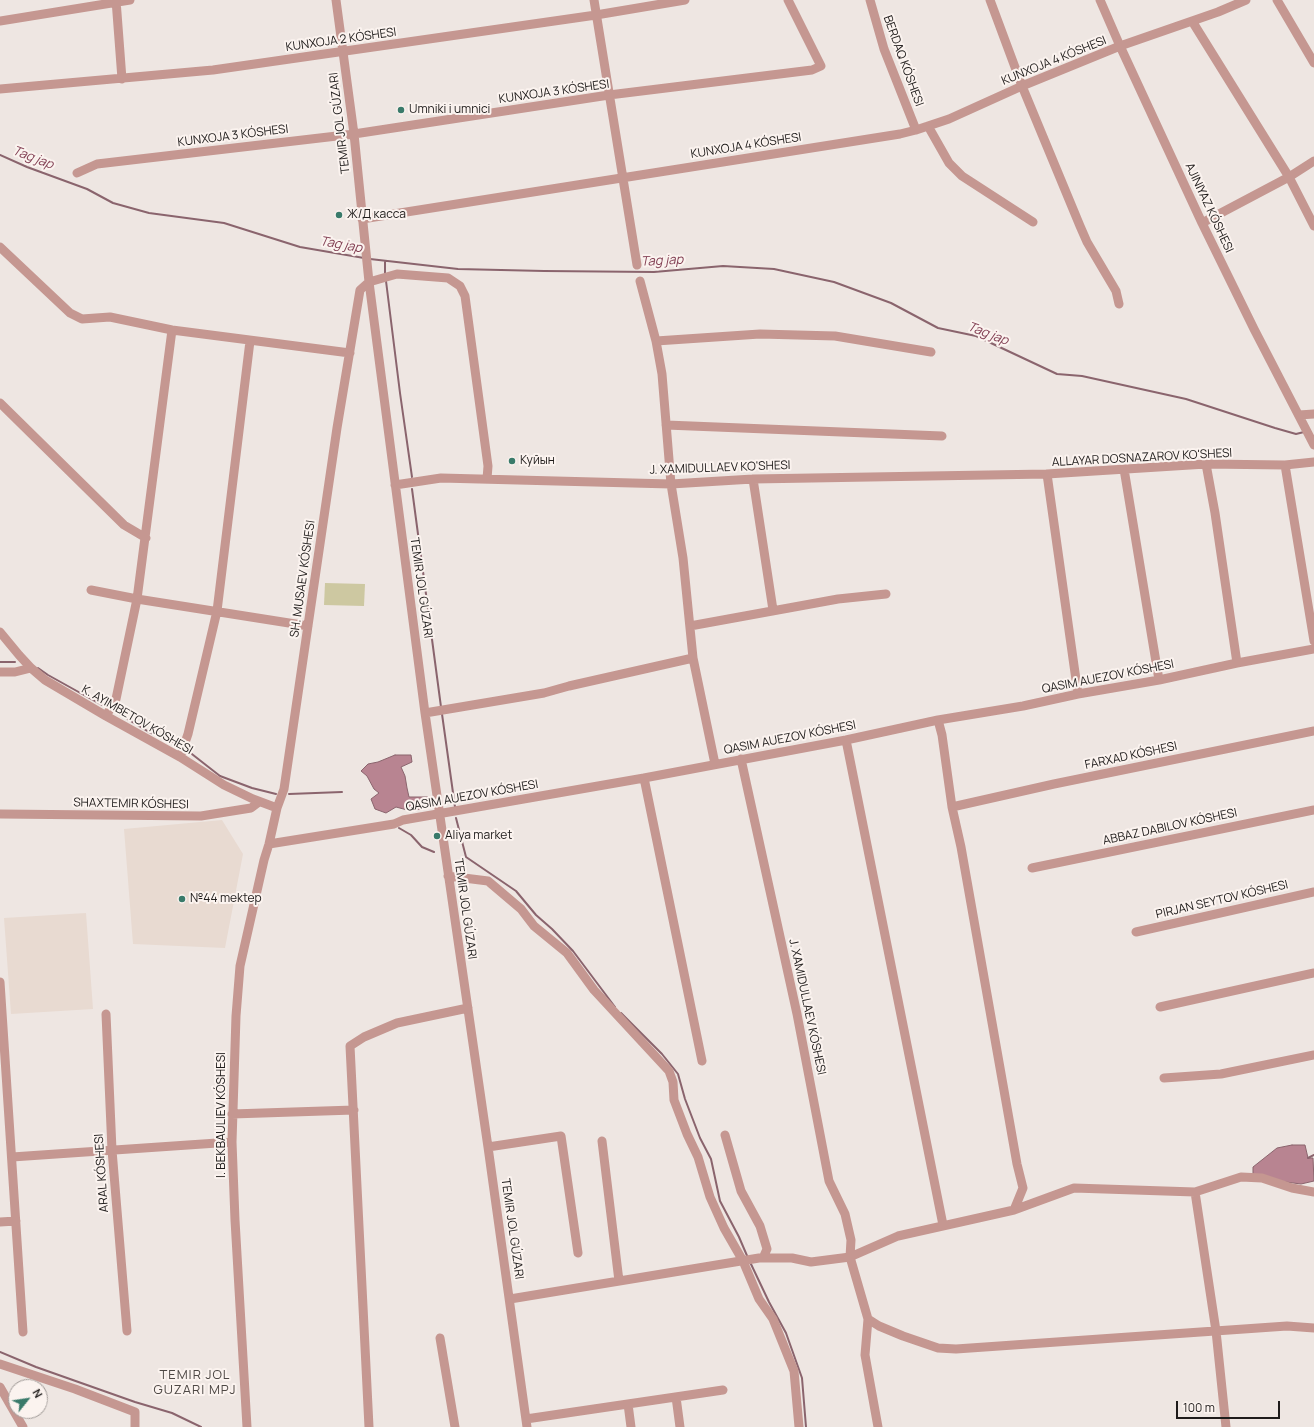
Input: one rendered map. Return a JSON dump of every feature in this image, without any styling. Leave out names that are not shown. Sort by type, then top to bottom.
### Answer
[{"type":"street","points":[[0,21],[130,0]]},
{"type":"street","points":[[336,0],[354,134],[368,278],[425,713],[510,1299],[526,1423],[628,1404],[723,1390]]},
{"type":"street","points":[[594,0],[637,265]]},
{"type":"street","name":"KUNXOJA 2 KÓSHESI","points":[[0,89],[213,70],[596,15],[685,0]]},
{"type":"street","name":"KUNXOJA 3 KÓSHESI","points":[[77,173],[97,164],[354,134],[609,95],[812,70],[821,66],[788,0]]},
{"type":"street","name":"BERDAQ KÓSHESI","points":[[870,0],[884,49],[916,130]]},
{"type":"street","points":[[990,0],[1022,86],[1080,226],[1087,242],[1116,291],[1119,304]]},
{"type":"street","name":"AJINIYAZ KÓSHESI","points":[[1100,0],[1202,222],[1254,329],[1313,442]]},
{"type":"street","name":"KUNXOJA 4 KÓSHESI","points":[[362,220],[622,177],[900,134],[949,119],[1022,86],[1120,46],[1218,12],[1246,0]]},
{"type":"street","points":[[1277,0],[1314,63]]},
{"type":"street","points":[[117,1],[122,78]]},
{"type":"street","points":[[1192,20],[1289,177],[1314,226]]},
{"type":"street","points":[[928,126],[949,163],[962,176],[1033,222]]},
{"type":"street","points":[[1202,222],[1289,177],[1314,161]]},
{"type":"street","points":[[0,247],[70,313],[82,318],[110,318],[172,330],[350,353]]},
{"type":"street","points":[[368,278],[397,274],[448,278],[460,286],[465,296],[488,466],[487,479]]},
{"type":"street","name":"SH. MUSAEV KÓSHESI","points":[[278,808],[284,789],[337,428],[360,290],[368,278]]},
{"type":"street","points":[[640,281],[656,341],[662,374],[671,484],[683,558],[693,658],[715,764]]},
{"type":"street","points":[[106,716],[116,699],[137,599],[172,330]]},
{"type":"street","points":[[656,341],[760,334],[835,336],[931,352]]},
{"type":"street","points":[[180,757],[188,734],[217,611],[250,341]]},
{"type":"street","points":[[0,403],[124,525],[146,538]]},
{"type":"street","points":[[1301,419],[1314,414]]},
{"type":"street","points":[[666,425],[942,436]]},
{"type":"street","name":"ALLAYAR DOSNAZAROV KO'SHESI","points":[[1078,694],[1047,474],[1206,464],[1285,466],[1314,462]]},
{"type":"street","points":[[1206,464],[1215,513],[1237,663]]},
{"type":"street","points":[[1285,466],[1314,641]]},
{"type":"street","points":[[1124,469],[1159,680]]},
{"type":"street","name":"J. XAMIDULLAEV KO'SHESI","points":[[395,485],[441,478],[671,484],[753,479],[1047,474]]},
{"type":"street","points":[[753,479],[773,610]]},
{"type":"street","points":[[91,590],[137,599],[308,626]]},
{"type":"street","points":[[690,626],[838,599],[886,594]]},
{"type":"street","points":[[0,632],[31,668],[45,680],[180,757],[224,784],[260,802],[278,808]]},
{"type":"street","points":[[269,844],[394,824],[402,820],[439,815],[644,778],[846,740],[938,720],[1023,706],[1078,694],[1159,680],[1237,663],[1314,649]]},
{"type":"street","points":[[425,713],[544,693],[693,658]]},
{"type":"street","points":[[0,672],[15,672],[31,668]]},
{"type":"street","points":[[938,720],[952,807],[961,847],[1022,1188],[1014,1210]]},
{"type":"street","name":"FARXAD KÓSHESI","points":[[952,807],[1054,784],[1314,731]]},
{"type":"street","points":[[846,740],[943,1225]]},
{"type":"street","name":"J. XAMIDULLAEV KÓSHESI","points":[[742,759],[797,1014],[829,1181],[846,1214],[851,1240],[850,1257],[868,1319]]},
{"type":"street","points":[[644,778],[702,1061]]},
{"type":"street","name":"SHAXTEMIR KÓSHESI","points":[[0,814],[201,816],[251,808],[260,802]]},
{"type":"street","name":"I. BEKBAULIEV KÓSHESI","points":[[247,1427],[235,1228],[232,1142],[236,1016],[240,966],[264,860],[278,808]]},
{"type":"street","points":[[1032,868],[1314,810]]},
{"type":"street","points":[[448,876],[488,881],[521,909],[534,926],[567,953],[594,990],[669,1071],[673,1082],[674,1100],[687,1134],[698,1157],[710,1197],[724,1228],[743,1261],[759,1299],[773,1319],[794,1371],[799,1427]]},
{"type":"street","points":[[1136,932],[1314,892]]},
{"type":"street","points":[[1160,1007],[1314,973]]},
{"type":"street","points":[[0,982],[5,1122],[12,1157],[23,1332]]},
{"type":"street","points":[[369,1427],[350,1046],[364,1037],[398,1023],[468,1008]]},
{"type":"street","name":"ARAL KÓSHESI","points":[[106,1014],[112,1150],[127,1331]]},
{"type":"street","points":[[1164,1078],[1220,1074],[1314,1055]]},
{"type":"street","points":[[232,1114],[354,1110]]},
{"type":"street","points":[[725,1135],[741,1191],[760,1226],[767,1249],[761,1258]]},
{"type":"street","points":[[488,1147],[561,1136],[578,1254]]},
{"type":"street","points":[[602,1141],[619,1281]]},
{"type":"street","points":[[12,1157],[232,1142]]},
{"type":"street","points":[[510,1299],[761,1258],[792,1258],[811,1262],[850,1257],[898,1236],[1014,1210],[1074,1188],[1195,1192],[1242,1177],[1262,1178],[1292,1188],[1314,1192]]},
{"type":"street","points":[[1195,1192],[1216,1331],[1226,1427]]},
{"type":"street","points":[[0,1222],[16,1221]]},
{"type":"street","points":[[878,1427],[865,1355],[868,1319],[879,1326],[903,1336],[938,1348],[956,1349],[1287,1326],[1314,1328]]},
{"type":"street","points":[[440,1338],[455,1427]]},
{"type":"street","points":[[0,1364],[75,1389],[135,1412],[135,1427]]},
{"type":"street","points":[[0,1387],[23,1427]]},
{"type":"street","points":[[676,1397],[680,1427]]},
{"type":"street","points":[[628,1404],[631,1427]]},
{"type":"shaded area","points":[[325,583],[365,584],[364,606],[324,605]]},
{"type":"shaded area","points":[[395,755],[411,755],[412,762],[401,767],[405,776],[409,797],[428,797],[429,803],[424,808],[411,811],[396,807],[386,813],[375,809],[371,799],[379,793],[374,789],[367,776],[361,771],[368,764],[378,762]]},
{"type":"shaded area","name":"№44 mektep","points":[[222,820],[243,854],[225,948],[133,944],[124,829]]},
{"type":"shaded area","points":[[86,913],[93,1009],[11,1014],[4,918]]},
{"type":"shaded area","points":[[1292,1145],[1305,1145],[1308,1158],[1313,1158],[1314,1181],[1301,1184],[1278,1181],[1253,1174],[1253,1167],[1277,1148]]},
{"type":"waterway","name":"Tag jap","points":[[0,155],[27,167],[87,189],[113,203],[149,213],[224,223],[300,247],[364,258]]},
{"type":"waterway","name":"Tag jap","points":[[370,259],[458,269],[654,272],[723,266],[774,269],[834,282],[891,303],[938,328],[976,336],[1057,374],[1082,376],[1186,399],[1296,434],[1304,432]]},
{"type":"waterway","points":[[385,261],[385,273]]},
{"type":"waterway","points":[[386,281],[412,477]]},
{"type":"waterway","points":[[412,489],[441,707]]},
{"type":"waterway","points":[[0,662],[15,662]]},
{"type":"waterway","points":[[38,668],[102,705]]},
{"type":"waterway","points":[[114,711],[149,732],[178,744]]},
{"type":"waterway","points":[[442,714],[455,807]]},
{"type":"waterway","points":[[188,751],[220,776],[252,788],[276,794]]},
{"type":"waterway","points":[[289,794],[342,792]]},
{"type":"waterway","points":[[456,818],[466,857],[516,891],[536,915],[573,951],[615,1007]]},
{"type":"waterway","points":[[399,828],[411,835],[422,847],[434,852]]},
{"type":"waterway","points":[[621,1013],[662,1054],[678,1074],[685,1099],[700,1138],[711,1159],[720,1201],[748,1258]]},
{"type":"waterway","points":[[1308,1158],[1314,1155]]},
{"type":"waterway","points":[[750,1262],[786,1333],[802,1378],[806,1427]]},
{"type":"waterway","points":[[0,1352],[36,1367],[135,1402],[172,1413],[201,1427]]},
{"type":"place","name":"Umniki i umnici","points":[[401,110]]},
{"type":"place","name":"Ж/Д касса","points":[[339,215]]},
{"type":"place","name":"Куйын","points":[[512,461]]},
{"type":"place","name":"Aliya market","points":[[437,836]]},
{"type":"place","name":"№44 mektep","points":[[182,899]]},
{"type":"district","name":"TEMIR JOL GUZARI MPJ","points":[[195,1382]]}]
